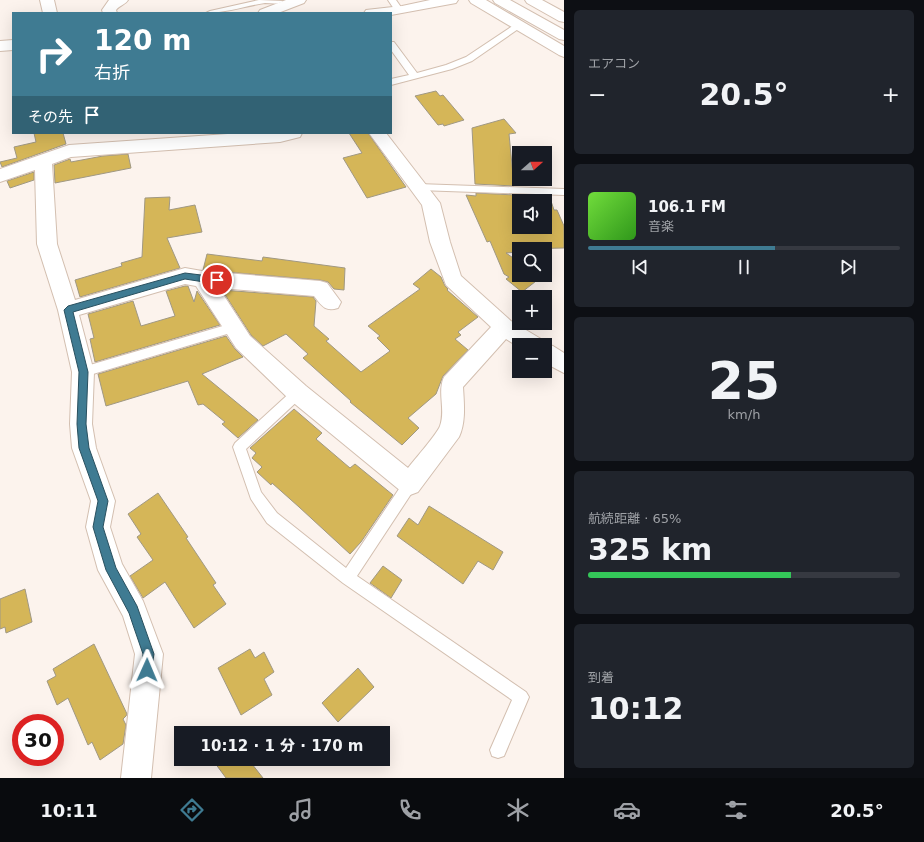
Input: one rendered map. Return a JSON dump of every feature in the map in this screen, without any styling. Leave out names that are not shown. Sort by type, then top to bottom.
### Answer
[{"type":"main road","points":[[47,0],[50,12]]},
{"type":"main road","points":[[110,12],[109,10],[116,2],[121,0]]},
{"type":"main road","points":[[266,12],[280,2],[299,0]]},
{"type":"main road","points":[[374,12],[396,5],[451,0]]},
{"type":"main road","points":[[476,0],[564,52]]},
{"type":"main road","points":[[532,0],[564,18]]},
{"type":"main road","points":[[506,1],[564,29]]},
{"type":"main road","points":[[506,1],[564,36]]},
{"type":"main road","points":[[0,46],[12,44]]},
{"type":"main road","points":[[69,151],[72,134]]},
{"type":"main road","points":[[0,176],[69,151],[196,143],[289,134]]},
{"type":"main road","points":[[377,134],[431,203],[440,242],[453,280],[504,327],[522,338]]},
{"type":"main road","points":[[43,160],[47,244],[68,310],[83,372],[81,424],[84,448],[103,501],[98,527],[111,570],[134,610],[149,654],[136,778]]},
{"type":"main road","points":[[68,310],[185,276],[202,279],[320,289],[331,302]]},
{"type":"main road","points":[[202,279],[243,342],[298,393],[410,484],[451,430],[453,413],[452,384],[504,327]]},
{"type":"main road","points":[[552,356],[564,364]]},
{"type":"lane","points":[[215,12],[265,1],[280,2]]},
{"type":"lane","points":[[392,82],[449,67],[469,59],[520,25]]},
{"type":"lane","points":[[392,45],[415,76]]},
{"type":"lane","points":[[418,187],[564,192]]},
{"type":"lane","points":[[83,372],[233,328]]},
{"type":"lane","points":[[298,393],[239,447],[256,495],[272,518],[348,578],[521,697],[498,750]]},
{"type":"lane","points":[[348,578],[410,484]]},
{"type":"building","points":[[436,91],[440,96],[443,95],[464,120],[444,126],[443,124],[438,125],[415,96]]},
{"type":"building","points":[[504,119],[516,133],[509,134],[512,186],[475,184],[472,128]]},
{"type":"building","points":[[34,134],[63,134],[66,144],[2,167],[0,162],[17,158],[14,147],[36,142]]},
{"type":"building","points":[[350,134],[369,134],[406,187],[367,198],[343,158],[362,153]]},
{"type":"building","points":[[128,154],[131,168],[55,183],[54,165],[70,159],[71,162],[103,156]]},
{"type":"building","points":[[34,172],[34,180],[10,188],[7,181]]},
{"type":"building","points":[[476,193],[512,195],[512,234],[552,234],[552,204],[554,210],[557,210],[564,226],[564,248],[552,248],[552,242],[512,242],[512,253],[506,253],[512,257],[512,282],[535,282],[525,290],[520,290],[506,279],[509,277],[504,274],[490,241],[487,242],[466,195],[476,196]]},
{"type":"building","points":[[170,197],[169,210],[195,205],[202,232],[167,238],[180,268],[80,297],[75,280],[122,266],[121,263],[142,257],[145,198]]},
{"type":"building","points":[[207,254],[262,261],[263,257],[345,268],[344,290],[334,289],[328,282],[320,280],[203,270]]},
{"type":"building","points":[[431,269],[441,277],[448,289],[447,290],[478,317],[458,332],[461,335],[455,339],[468,350],[443,376],[436,394],[408,418],[419,428],[402,445],[350,402],[351,401],[303,358],[308,354],[286,334],[263,346],[251,335],[222,290],[313,297],[316,301],[314,326],[329,339],[326,341],[361,372],[390,351],[377,338],[380,336],[368,326],[420,289],[413,284]]},
{"type":"building","points":[[188,286],[194,302],[197,291],[220,325],[95,362],[90,339],[94,338],[88,314],[133,301],[141,326],[175,316],[166,291]]},
{"type":"building","points":[[226,336],[243,357],[202,374],[258,420],[238,438],[222,424],[225,422],[203,404],[198,405],[188,381],[106,406],[98,374]]},
{"type":"building","points":[[294,409],[322,433],[316,439],[350,468],[355,464],[393,495],[361,542],[350,554],[272,483],[271,485],[257,472],[262,467],[252,458],[256,453],[250,448]]},
{"type":"building","points":[[158,493],[188,537],[186,538],[216,583],[213,585],[226,604],[194,628],[165,582],[143,598],[130,576],[153,560],[137,537],[141,534],[128,514]]},
{"type":"building","points":[[429,506],[503,552],[493,570],[478,561],[463,584],[397,536],[409,518],[418,525]]},
{"type":"building","points":[[383,566],[402,580],[391,598],[370,583]]},
{"type":"building","points":[[25,589],[32,622],[6,633],[5,627],[0,629],[0,599]]},
{"type":"building","points":[[94,644],[127,714],[123,719],[126,725],[123,744],[100,760],[92,742],[88,745],[68,698],[57,705],[47,681],[56,676],[53,669]]},
{"type":"building","points":[[250,649],[255,658],[264,652],[274,672],[264,679],[272,695],[241,715],[218,668]]},
{"type":"building","points":[[358,668],[374,687],[338,722],[322,703]]},
{"type":"building","points":[[217,766],[254,766],[263,778],[226,778]]},
{"type":"route","points":[[147,670],[149,654],[134,610],[111,570],[98,527],[103,501],[84,448],[81,424],[83,372],[68,310],[185,276],[217,280]]}]
